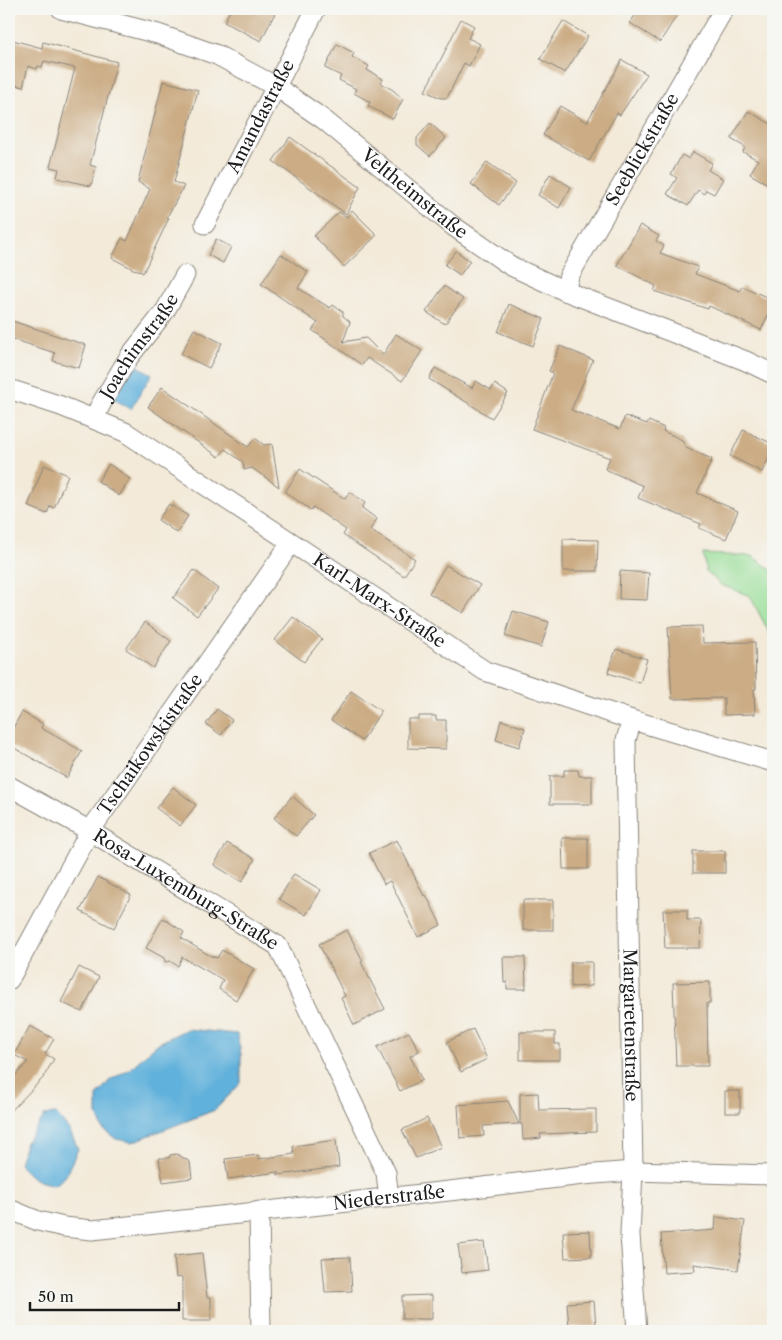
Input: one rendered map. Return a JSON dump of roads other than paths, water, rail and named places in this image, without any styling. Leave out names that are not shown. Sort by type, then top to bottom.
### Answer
[{"type":"street","name":"Veltheimstraße","points":[[61,9],[167,37],[217,55],[275,86],[324,119],[453,226],[511,266],[565,291],[746,361],[773,374]]},
{"type":"street","name":"Amandastraße","points":[[205,224],[316,9]]},
{"type":"street","name":"Seeblickstraße","points":[[565,291],[569,276],[724,9]]},
{"type":"street","name":"Joachimstraße","points":[[94,418],[129,357],[165,311],[185,275]]},
{"type":"street","name":"Karl-Marx-Straße","points":[[9,390],[61,406],[125,432],[484,671],[632,720],[773,762]]},
{"type":"street","name":"Tschaikowskistraße","points":[[9,980],[90,831],[291,543]]},
{"type":"street","name":"Margaretenstraße","points":[[632,720],[626,740],[633,1171],[630,1235],[637,1331]]},
{"type":"street","name":"Rosa-Luxemburg-Straße","points":[[9,786],[90,831],[278,946],[386,1173],[389,1198]]},
{"type":"street","name":"Niederstraße","points":[[9,1208],[38,1221],[64,1227],[92,1230],[583,1175],[633,1171],[773,1175]]},
{"type":"street","points":[[259,1211],[261,1331]]},
{"type":"water","points":[[134,364],[152,374],[131,409],[114,399]]},
{"type":"water","points":[[187,1029],[237,1034],[241,1054],[241,1083],[215,1110],[132,1142],[116,1139],[103,1129],[97,1115],[97,1096],[110,1080],[130,1069],[157,1044]]},
{"type":"water","points":[[56,1114],[70,1131],[78,1149],[65,1177],[54,1185],[34,1178],[19,1163],[26,1142],[45,1115]]}]
